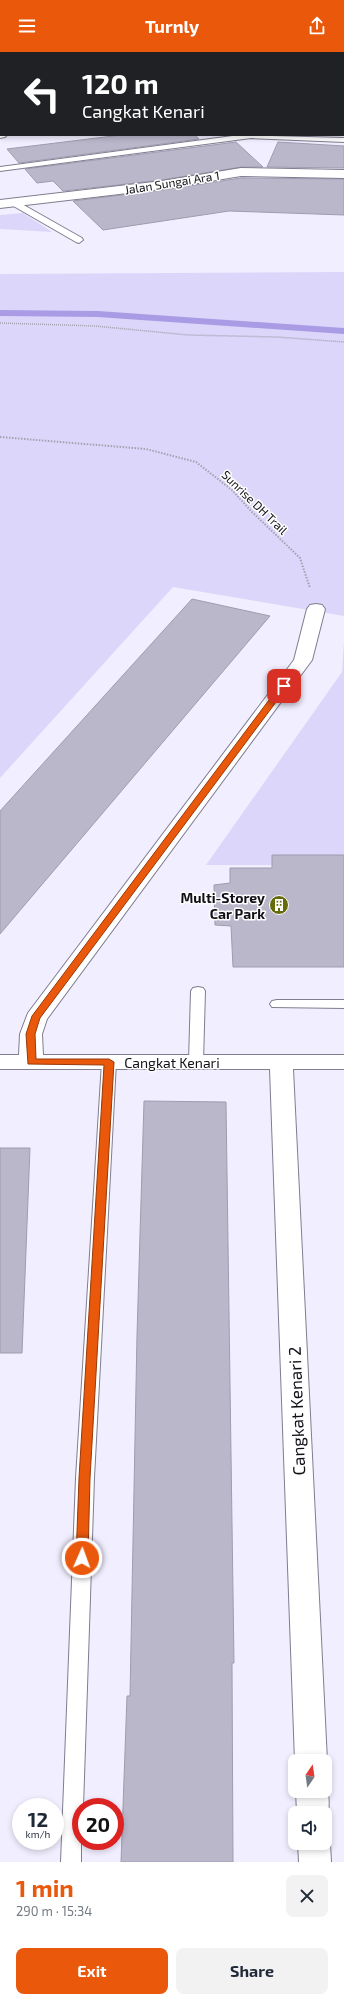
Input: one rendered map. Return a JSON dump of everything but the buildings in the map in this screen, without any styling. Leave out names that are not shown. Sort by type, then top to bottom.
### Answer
[{"type":"street","name":"Jalan Sungai Ara 1","points":[[0,204],[162,185],[241,172],[344,174]]},
{"type":"street","points":[[31,1062],[30,1034],[36,1018],[303,660],[316,609]]},
{"type":"street","name":"Cangkat Kenari","points":[[0,1062],[344,1062]]},
{"type":"street","name":"Cangkat Kenari 2","points":[[281,1062],[311,1754]]},
{"type":"street","points":[[314,1850],[315,1862]]},
{"type":"lane","points":[[0,169],[252,136],[344,140]]},
{"type":"lane","points":[[13,202],[79,240]]},
{"type":"lane","points":[[196,1062],[198,991]]},
{"type":"lane","points":[[277,1004],[344,1004]]},
{"type":"lane","points":[[71,1862],[85,1478],[109,1062]]},
{"type":"path","points":[[0,323],[96,326],[188,335],[277,337],[344,342]]},
{"type":"path","name":"Sunrise DH Trail","points":[[0,437],[146,449],[196,462],[232,490],[251,511],[300,558],[316,609]]},
{"type":"shaded area","points":[[23,213],[52,232],[0,229],[0,215]]},
{"type":"shaded area","points":[[344,272],[344,616],[173,587],[0,778],[0,274]]},
{"type":"shaded area","points":[[344,641],[344,865],[206,865],[342,672]]},
{"type":"waterway","points":[[0,313],[98,314],[344,331]]},
{"type":"place","name":"Multi-Storey Car Park","points":[[279,905]]},
{"type":"route","points":[[82,1558],[85,1478],[109,1062],[31,1062],[30,1034],[36,1018],[284,686]]}]
